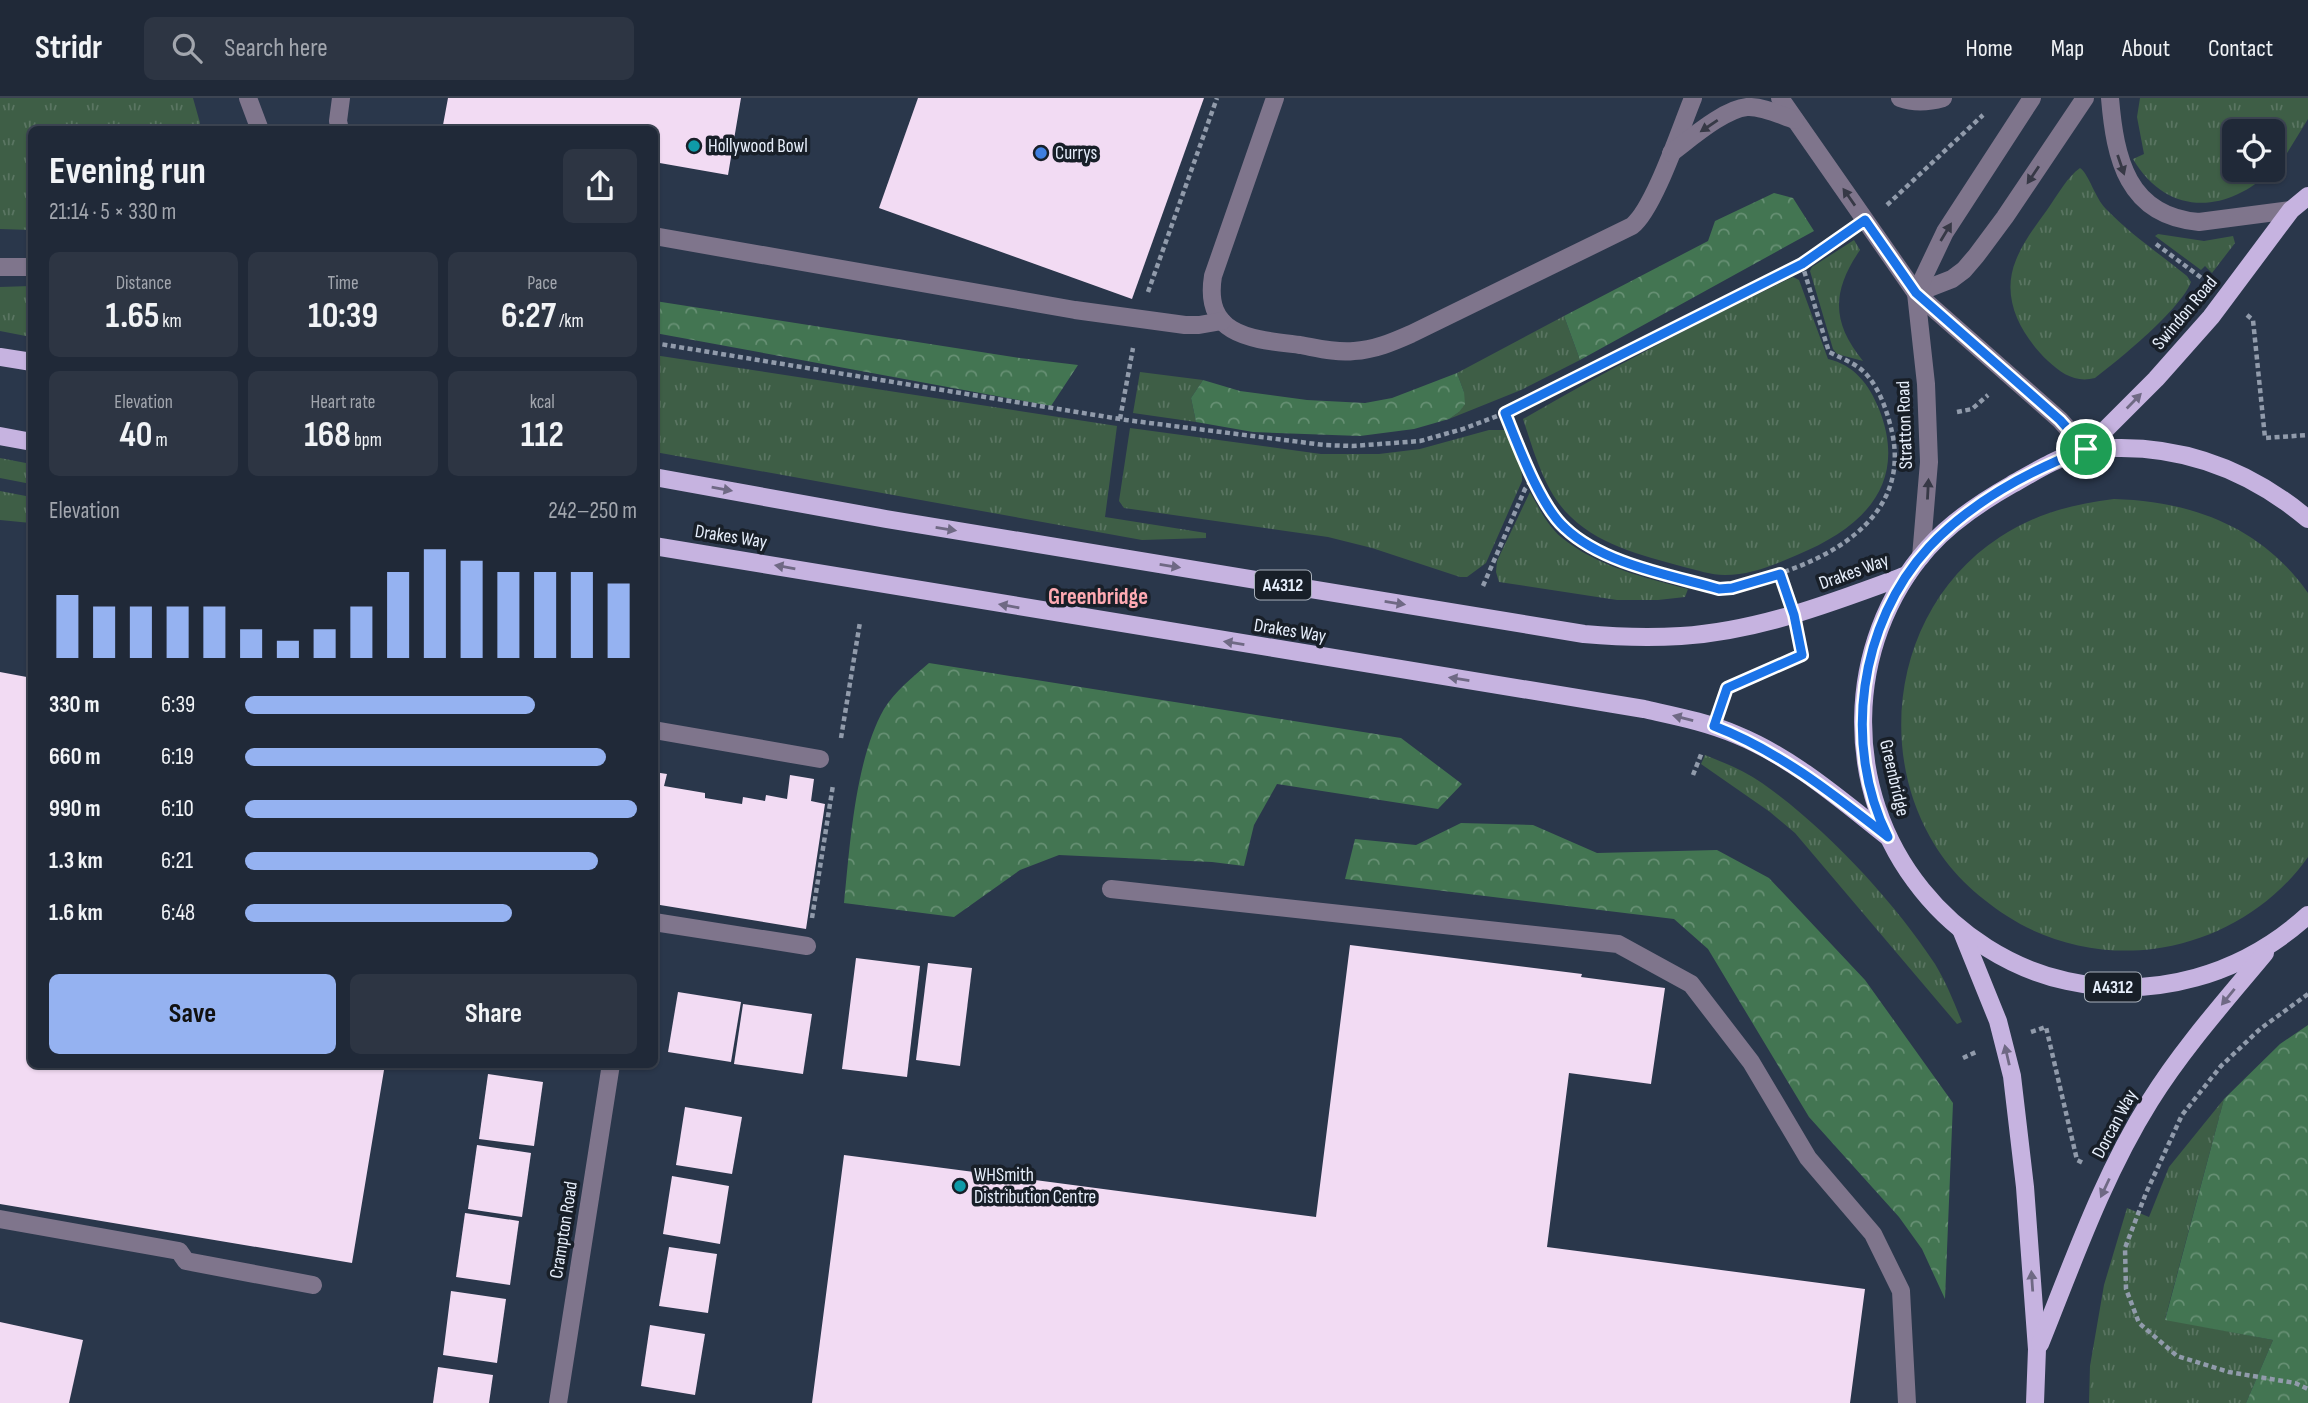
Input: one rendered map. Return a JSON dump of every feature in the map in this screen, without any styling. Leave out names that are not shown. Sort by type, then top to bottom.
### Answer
[{"type":"main road","name":"Swindon Road","points":[[2086,449],[2156,379],[2229,295],[2291,210],[2308,196]]},
{"type":"main road","points":[[0,357],[28,361]]},
{"type":"main road","points":[[0,436],[28,441]]},
{"type":"main road","name":"Greenbridge","points":[[2308,519],[2248,478],[2202,459],[2136,448],[2086,449],[2055,461],[1978,504],[1952,525],[1921,557],[1890,604],[1877,635],[1863,701],[1866,768],[1874,801],[1896,854],[1930,901],[1961,929],[1998,954],[2024,967],[2059,979],[2107,987],[2136,988],[2192,980],[2247,959],[2272,944],[2308,915]]},
{"type":"main road","name":"Drakes Way","points":[[658,478],[886,519],[1584,634],[1629,638],[1683,636],[1737,628],[1794,615],[1908,575]]},
{"type":"main road","name":"Drakes Way","points":[[658,547],[1644,709],[1739,735],[1797,768],[1888,837]]},
{"type":"main road","name":"Dorcan Way","points":[[1961,929],[1988,993],[2012,1076],[2038,1349],[2035,1403]]},
{"type":"main road","name":"Dorcan Way","points":[[2038,1349],[2110,1178],[2137,1125],[2165,1079],[2206,1024],[2272,944]]},
{"type":"street","points":[[248,98],[258,126]]},
{"type":"street","points":[[339,126],[341,98]]},
{"type":"street","points":[[1275,98],[1213,276],[1211,301],[1228,328],[1240,334],[1332,350],[1355,351],[1393,342],[1632,226],[1640,220],[1649,204],[1693,98]]},
{"type":"street","points":[[1780,98],[1916,293],[2060,420],[2086,449]]},
{"type":"street","points":[[1900,98],[1920,102],[1943,98]]},
{"type":"street","points":[[1916,293],[1945,232],[2032,98]]},
{"type":"street","points":[[1916,293],[1964,270],[2005,217],[2085,98]]},
{"type":"street","points":[[2110,98],[2116,150],[2125,176],[2138,194],[2158,210],[2184,221],[2199,222],[2291,210]]},
{"type":"street","points":[[1671,153],[1720,118],[1742,108],[1757,107],[1795,120]]},
{"type":"street","points":[[658,237],[966,292],[1139,318],[1192,325],[1222,321]]},
{"type":"street","points":[[0,267],[28,267]]},
{"type":"street","name":"Stratton Road","points":[[1916,293],[1927,419],[1928,490],[1921,557]]},
{"type":"street","points":[[658,731],[820,759]]},
{"type":"street","points":[[1111,889],[1618,944],[1691,984],[1751,1062],[1808,1158],[1873,1234],[1901,1291],[1907,1403]]},
{"type":"street","points":[[658,923],[807,946]]},
{"type":"street","name":"Crampton Road","points":[[558,1403],[610,1068]]},
{"type":"street","points":[[0,1219],[179,1251],[186,1261],[313,1285]]},
{"type":"path","points":[[1120,419],[1139,318],[1217,98]]},
{"type":"path","points":[[658,345],[1120,419],[1324,445],[1352,446],[1420,441],[1505,413],[1802,264],[1893,201],[1992,106]]},
{"type":"path","points":[[1505,413],[1534,478],[1548,505],[1564,527],[1585,542],[1624,561],[1719,589],[1732,588],[1780,574],[1833,552],[1873,519],[1884,501],[1892,481],[1895,442],[1878,392],[1869,378],[1861,368],[1829,352],[1802,264]]},
{"type":"path","points":[[2203,278],[2229,295],[2253,320],[2265,438],[2308,435]]},
{"type":"path","points":[[1891,424],[1972,409],[2010,376]]},
{"type":"path","points":[[1483,586],[1525,489],[1534,478]]},
{"type":"path","points":[[1693,775],[1727,688],[1802,655],[1794,615],[1780,574]]},
{"type":"path","points":[[2308,994],[2260,1029],[2221,1066],[2182,1115],[2125,1248],[2126,1289],[2139,1323],[2177,1356],[2229,1372],[2295,1383],[2308,1389]]},
{"type":"path","points":[[1963,1058],[2046,1027],[2077,1160],[2110,1178],[2147,1193]]},
{"type":"green space","points":[[0,98],[193,98],[200,126],[28,126],[28,230],[0,229]]},
{"type":"green space","points":[[2140,98],[2308,98],[2308,119],[2285,156],[2285,119],[2222,119],[2222,182],[2258,182],[2236,195],[2217,201],[2198,203],[2180,200],[2147,178],[2133,159],[2144,154],[2137,117]]},
{"type":"green space","points":[[2080,168],[2106,209],[2191,282],[2163,319],[2119,359],[2095,378],[2088,379],[2075,378],[2064,373],[2038,351],[2016,315],[2010,288],[2016,260],[2026,240],[2066,182]]},
{"type":"green space","points":[[1774,193],[1793,198],[1814,231],[1580,360],[1564,316],[1708,241],[1715,221]]},
{"type":"green space","points":[[2158,234],[2204,241],[2233,236],[2235,243],[2212,273],[2205,266],[2201,270],[2155,236]]},
{"type":"green space","points":[[1854,240],[1860,250],[1844,279],[1839,306],[1845,333],[1863,361],[1837,354],[1833,349],[1810,271],[1812,267]]},
{"type":"green space","points":[[1793,277],[1799,280],[1828,359],[1853,371],[1870,391],[1879,409],[1887,436],[1888,460],[1883,481],[1874,500],[1859,517],[1820,544],[1771,566],[1734,575],[1704,572],[1636,553],[1605,540],[1577,523],[1551,490],[1523,419],[1656,345]]},
{"type":"green space","points":[[28,286],[28,336],[0,331],[0,287]]},
{"type":"green space","points":[[658,301],[1078,365],[1051,406],[658,334]]},
{"type":"green space","points":[[1564,316],[1580,360],[1521,390],[1449,419],[1459,412],[1464,392],[1457,373]]},
{"type":"green space","points":[[658,356],[1117,426],[1105,517],[1206,533],[1206,538],[1142,540],[658,453]]},
{"type":"green space","points":[[1140,372],[1203,380],[1191,398],[1196,422],[1133,413]]},
{"type":"green space","points":[[1457,373],[1465,404],[1449,419],[1414,429],[1360,436],[1253,432],[1196,422],[1191,398],[1203,380],[1240,391],[1307,400],[1365,403],[1392,398]]},
{"type":"green space","points":[[1130,428],[1321,454],[1379,454],[1420,449],[1489,430],[1505,430],[1519,462],[1522,481],[1486,563],[1467,577],[1460,577],[1372,548],[1328,537],[1124,508],[1119,501]]},
{"type":"green space","points":[[0,458],[28,463],[28,483],[0,478]]},
{"type":"green space","points":[[0,491],[28,496],[28,523],[0,520]]},
{"type":"green space","points":[[1530,492],[1552,527],[1575,547],[1622,570],[1688,589],[1685,597],[1617,600],[1499,582],[1497,561]]},
{"type":"green space","points":[[2114,499],[2170,505],[2223,522],[2269,551],[2290,570],[2308,593],[2308,857],[2277,892],[2240,919],[2198,938],[2153,949],[2096,949],[2059,940],[2024,926],[1984,900],[1945,860],[1930,837],[1913,798],[1903,757],[1901,715],[1907,674],[1920,634],[1939,597],[1966,564],[2013,529],[2040,516],[2069,507]]},
{"type":"green space","points":[[929,663],[1401,738],[1462,784],[1438,809],[1277,784],[1254,825],[1244,866],[1059,855],[1020,870],[954,917],[844,903],[855,803],[874,730],[893,696]]},
{"type":"green space","points":[[1705,755],[1762,783],[1810,821],[1856,866],[1899,915],[1935,964],[1962,1022],[1957,1024],[1795,833],[1770,812],[1701,764]]},
{"type":"green space","points":[[1461,823],[1533,825],[1597,853],[1717,850],[1769,878],[1865,980],[1953,1103],[1945,1299],[1922,1249],[1899,1217],[1809,1117],[1708,949],[1674,919],[1345,879],[1355,839],[1416,845]]},
{"type":"green space","points":[[2308,1025],[2308,1403],[2246,1403],[2273,1340],[2165,1320],[2224,1099],[2280,1044]]},
{"type":"green space","points":[[2224,1099],[2165,1319],[2273,1340],[2246,1403],[2089,1403],[2090,1366],[2104,1285],[2127,1208],[2149,1217],[2169,1167]]},
{"type":"building","name":"Hollywood Bowl","points":[[448,98],[741,98],[728,175],[658,163],[658,126],[443,125]]},
{"type":"building","name":"Currys","points":[[918,98],[1204,98],[1132,299],[879,208]]},
{"type":"building","points":[[0,672],[28,677],[28,1068],[384,1068],[352,1263],[0,1204]]},
{"type":"building","points":[[658,773],[667,774],[664,786],[705,793],[705,798],[742,804],[743,797],[765,801],[766,795],[787,799],[790,775],[814,779],[811,801],[825,804],[806,929],[658,905]]},
{"type":"building","name":"WHSmith Distribution Centre","points":[[1350,945],[1582,974],[1581,977],[1665,988],[1651,1084],[1569,1073],[1547,1247],[1865,1289],[1850,1403],[812,1403],[844,1155],[1316,1217]]},
{"type":"building","points":[[856,958],[920,966],[907,1077],[842,1069]]},
{"type":"building","points":[[928,963],[972,968],[960,1066],[916,1060]]},
{"type":"building","points":[[678,992],[741,1002],[731,1062],[668,1052]]},
{"type":"building","points":[[743,1004],[812,1014],[803,1074],[734,1064]]},
{"type":"building","points":[[488,1074],[543,1082],[534,1146],[479,1139]]},
{"type":"building","points":[[685,1107],[742,1117],[732,1174],[676,1165]]},
{"type":"building","points":[[477,1145],[531,1153],[522,1217],[468,1209]]},
{"type":"building","points":[[672,1176],[729,1186],[720,1244],[663,1234]]},
{"type":"building","points":[[465,1213],[519,1221],[510,1285],[456,1277]]},
{"type":"building","points":[[669,1247],[717,1254],[708,1313],[659,1306]]},
{"type":"building","points":[[451,1291],[506,1299],[497,1363],[443,1355]]},
{"type":"building","points":[[0,1322],[83,1340],[69,1403],[0,1403]]},
{"type":"building","points":[[650,1325],[705,1334],[695,1395],[641,1386]]},
{"type":"building","points":[[438,1367],[493,1375],[489,1403],[433,1403]]},
{"type":"place","name":"Hollywood Bowl","points":[[694,146]]},
{"type":"place","name":"Currys","points":[[1041,153]]},
{"type":"place","name":"WHSmith Distribution Centre","points":[[960,1186]]},
{"type":"district","name":"Greenbridge","points":[[1098,597]]},
{"type":"route","points":[[1865,220],[1916,293],[2060,420],[2086,449],[2055,461],[1978,504],[1928,548],[1890,604],[1877,635],[1863,701],[1866,768],[1874,801],[1888,837],[1797,768],[1739,735],[1714,726],[1727,688],[1802,655],[1794,615],[1780,574],[1732,588],[1719,589],[1642,567],[1602,552],[1564,527],[1548,505],[1524,460],[1505,413],[1802,264],[1865,220]]}]
